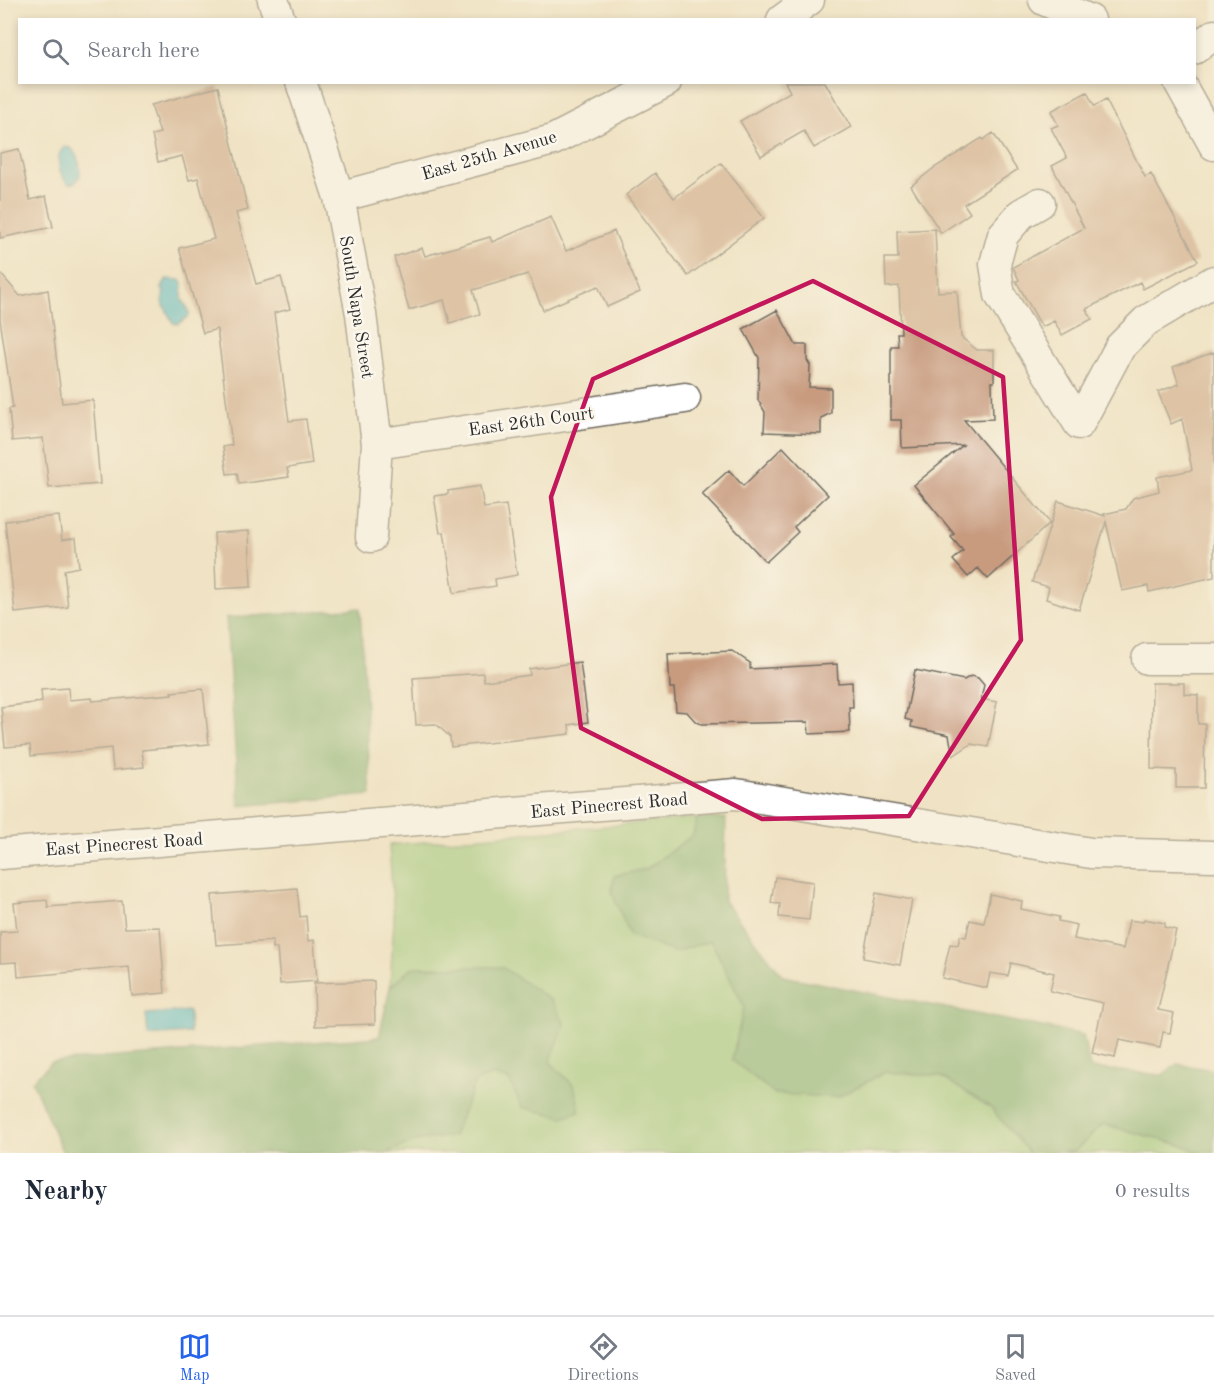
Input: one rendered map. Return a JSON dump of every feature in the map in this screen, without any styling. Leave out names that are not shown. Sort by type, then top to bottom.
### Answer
[{"type":"street","points":[[273,0],[279,18]]},
{"type":"street","points":[[785,18],[809,0]]},
{"type":"street","points":[[1044,0],[1085,18]]},
{"type":"street","points":[[1196,48],[1214,35]]},
{"type":"street","name":"South Napa Street","points":[[302,84],[339,197],[361,314],[377,444],[371,537]]},
{"type":"street","name":"East 25th Avenue","points":[[339,197],[553,140],[662,84]]},
{"type":"street","points":[[1180,84],[1214,145]]},
{"type":"street","points":[[1040,203],[1021,214],[1003,235],[995,264],[1000,295],[1079,424],[1120,347],[1146,321],[1214,281]]},
{"type":"street","name":"East 26th Court","points":[[377,444],[685,398]]},
{"type":"street","points":[[1146,659],[1214,659]]},
{"type":"street","name":"East Pinecrest Road","points":[[0,854],[736,794],[1091,853],[1214,856]]},
{"type":"highlighted area","points":[[813,281],[1003,377],[1021,640],[909,816],[762,819],[581,728],[551,497],[593,379]]},
{"type":"green space","points":[[360,608],[371,795],[239,806],[226,618]]},
{"type":"green space","points":[[697,818],[693,835],[646,869],[614,876],[673,952],[711,941],[744,1006],[838,1097],[885,1072],[940,1076],[990,1107],[1029,1153],[385,1153],[418,1140],[453,1136],[475,1082],[492,1075],[574,1086],[550,1062],[413,967],[390,987],[394,919],[389,845]]},
{"type":"green space","points":[[697,818],[726,818],[724,901],[783,976],[1083,1035],[1090,1068],[1162,1075],[1177,1064],[1214,1070],[1214,1153],[1200,1153],[1185,1146],[1103,1124],[1075,1151],[1029,1153],[990,1107],[940,1076],[885,1072],[838,1097],[775,1094],[732,1060],[744,1006],[711,941],[674,952],[630,936],[612,893],[614,876],[646,869],[693,835]]},
{"type":"green space","points":[[413,967],[502,967],[552,1001],[565,1024],[550,1062],[574,1086],[580,1111],[563,1117],[522,1107],[509,1080],[492,1075],[475,1082],[453,1136],[418,1140],[385,1153],[63,1153],[32,1081],[52,1062],[379,1037],[390,987]]},
{"type":"green space","points":[[1103,1124],[1185,1146],[1200,1153],[1062,1153],[1075,1151]]},
{"type":"water","points":[[64,147],[71,148],[79,163],[80,175],[75,183],[69,184],[59,166],[59,155]]},
{"type":"water","points":[[166,279],[180,280],[183,283],[182,299],[189,311],[189,316],[178,324],[173,323],[162,302],[164,290],[161,289]]},
{"type":"water","points":[[189,1011],[190,1033],[148,1036],[146,1014]]},
{"type":"building","points":[[786,84],[826,84],[851,127],[814,148],[804,131],[761,156],[740,121],[790,92]]},
{"type":"building","points":[[218,87],[248,210],[236,213],[256,284],[281,277],[290,309],[274,313],[289,421],[306,419],[312,464],[287,468],[289,477],[239,484],[237,473],[227,474],[223,447],[232,445],[217,329],[203,333],[179,248],[214,239],[198,178],[189,180],[182,156],[158,162],[152,135],[160,133],[151,105]]},
{"type":"building","points":[[1087,92],[1094,106],[1106,100],[1145,177],[1151,174],[1198,261],[1143,289],[1140,282],[1086,309],[1092,319],[1062,335],[1054,321],[1042,327],[1016,281],[1019,280],[1013,267],[1084,228],[1052,166],[1067,158],[1051,128],[1058,125],[1051,111]]},
{"type":"building","points":[[993,133],[1017,170],[964,204],[970,213],[941,233],[911,186],[934,168]]},
{"type":"building","points":[[19,149],[30,200],[46,196],[53,227],[0,238],[0,153]]},
{"type":"building","points":[[721,163],[764,218],[688,276],[626,195],[655,173],[674,198]]},
{"type":"building","points":[[551,217],[566,251],[614,231],[640,292],[607,307],[598,286],[543,310],[528,274],[473,290],[480,314],[450,323],[444,300],[409,310],[394,257],[422,248],[425,256],[490,237],[492,242]]},
{"type":"building","points":[[935,229],[938,292],[957,291],[961,337],[977,350],[994,350],[993,419],[964,420],[1050,523],[988,579],[978,568],[968,577],[953,560],[963,551],[951,537],[954,534],[914,485],[963,445],[902,448],[901,420],[891,420],[891,346],[898,346],[897,333],[901,333],[899,286],[886,287],[885,258],[898,258],[897,231]]},
{"type":"building","points":[[0,273],[20,296],[48,290],[62,403],[93,400],[100,484],[49,488],[43,438],[12,441],[9,409],[13,408],[0,319]]},
{"type":"building","points":[[777,310],[796,345],[807,345],[807,360],[810,365],[809,387],[831,388],[831,413],[821,418],[821,434],[764,432],[765,412],[758,400],[759,358],[743,329]]},
{"type":"building","points":[[1214,352],[1214,577],[1149,592],[1148,586],[1122,591],[1106,522],[1079,610],[1046,599],[1049,587],[1032,582],[1058,501],[1105,516],[1104,514],[1126,509],[1133,498],[1159,491],[1157,477],[1192,470],[1182,419],[1171,424],[1158,392],[1179,384],[1173,367]]},
{"type":"building","points":[[783,447],[828,495],[794,527],[798,532],[766,562],[702,494],[729,470],[743,486]]},
{"type":"building","points":[[480,486],[484,508],[506,505],[517,575],[495,579],[496,586],[454,593],[444,532],[440,533],[434,496],[448,494],[448,491]]},
{"type":"building","points":[[59,516],[62,540],[76,538],[79,567],[64,570],[68,607],[15,613],[5,521]]},
{"type":"building","points":[[249,531],[251,587],[216,589],[214,533]]},
{"type":"building","points":[[732,651],[750,663],[750,669],[837,664],[838,683],[852,682],[853,707],[849,707],[850,732],[809,734],[808,722],[701,724],[687,712],[676,711],[674,688],[670,688],[668,654]]},
{"type":"building","points":[[580,662],[588,722],[569,725],[570,734],[451,747],[450,737],[436,724],[416,725],[413,678],[483,673],[484,681],[530,675],[529,669]]},
{"type":"building","points":[[915,670],[964,680],[971,676],[978,678],[984,685],[981,699],[997,702],[988,747],[971,744],[953,756],[949,735],[911,727],[912,721],[905,719]]},
{"type":"building","points":[[1152,683],[1184,683],[1184,694],[1198,695],[1198,724],[1205,724],[1204,788],[1176,788],[1176,770],[1151,769]]},
{"type":"building","points":[[68,688],[69,700],[92,698],[93,701],[203,689],[209,744],[142,750],[144,767],[113,770],[111,748],[31,756],[30,745],[5,747],[1,707],[42,702],[41,690]]},
{"type":"building","points":[[775,877],[813,882],[809,920],[779,917],[780,904],[771,903]]},
{"type":"building","points":[[297,888],[300,917],[306,916],[308,941],[314,940],[317,981],[280,984],[277,948],[273,948],[273,941],[216,945],[212,895]]},
{"type":"building","points":[[876,893],[912,900],[900,965],[863,958]]},
{"type":"building","points":[[990,894],[1022,901],[1021,909],[1059,917],[1058,921],[1077,925],[1074,939],[1123,949],[1129,920],[1143,922],[1144,919],[1165,923],[1164,927],[1176,930],[1158,1010],[1174,1013],[1170,1033],[1163,1032],[1160,1048],[1119,1040],[1115,1058],[1092,1053],[1103,1003],[1050,991],[1054,973],[1011,963],[1008,976],[990,973],[987,988],[942,978],[950,944],[958,945],[960,936],[966,937],[970,920],[984,923]]},
{"type":"building","points":[[47,900],[48,907],[122,901],[125,928],[160,927],[165,993],[132,996],[129,967],[18,977],[17,962],[0,963],[0,932],[17,931],[14,903]]},
{"type":"building","points":[[374,981],[375,1024],[315,1026],[314,983]]}]
